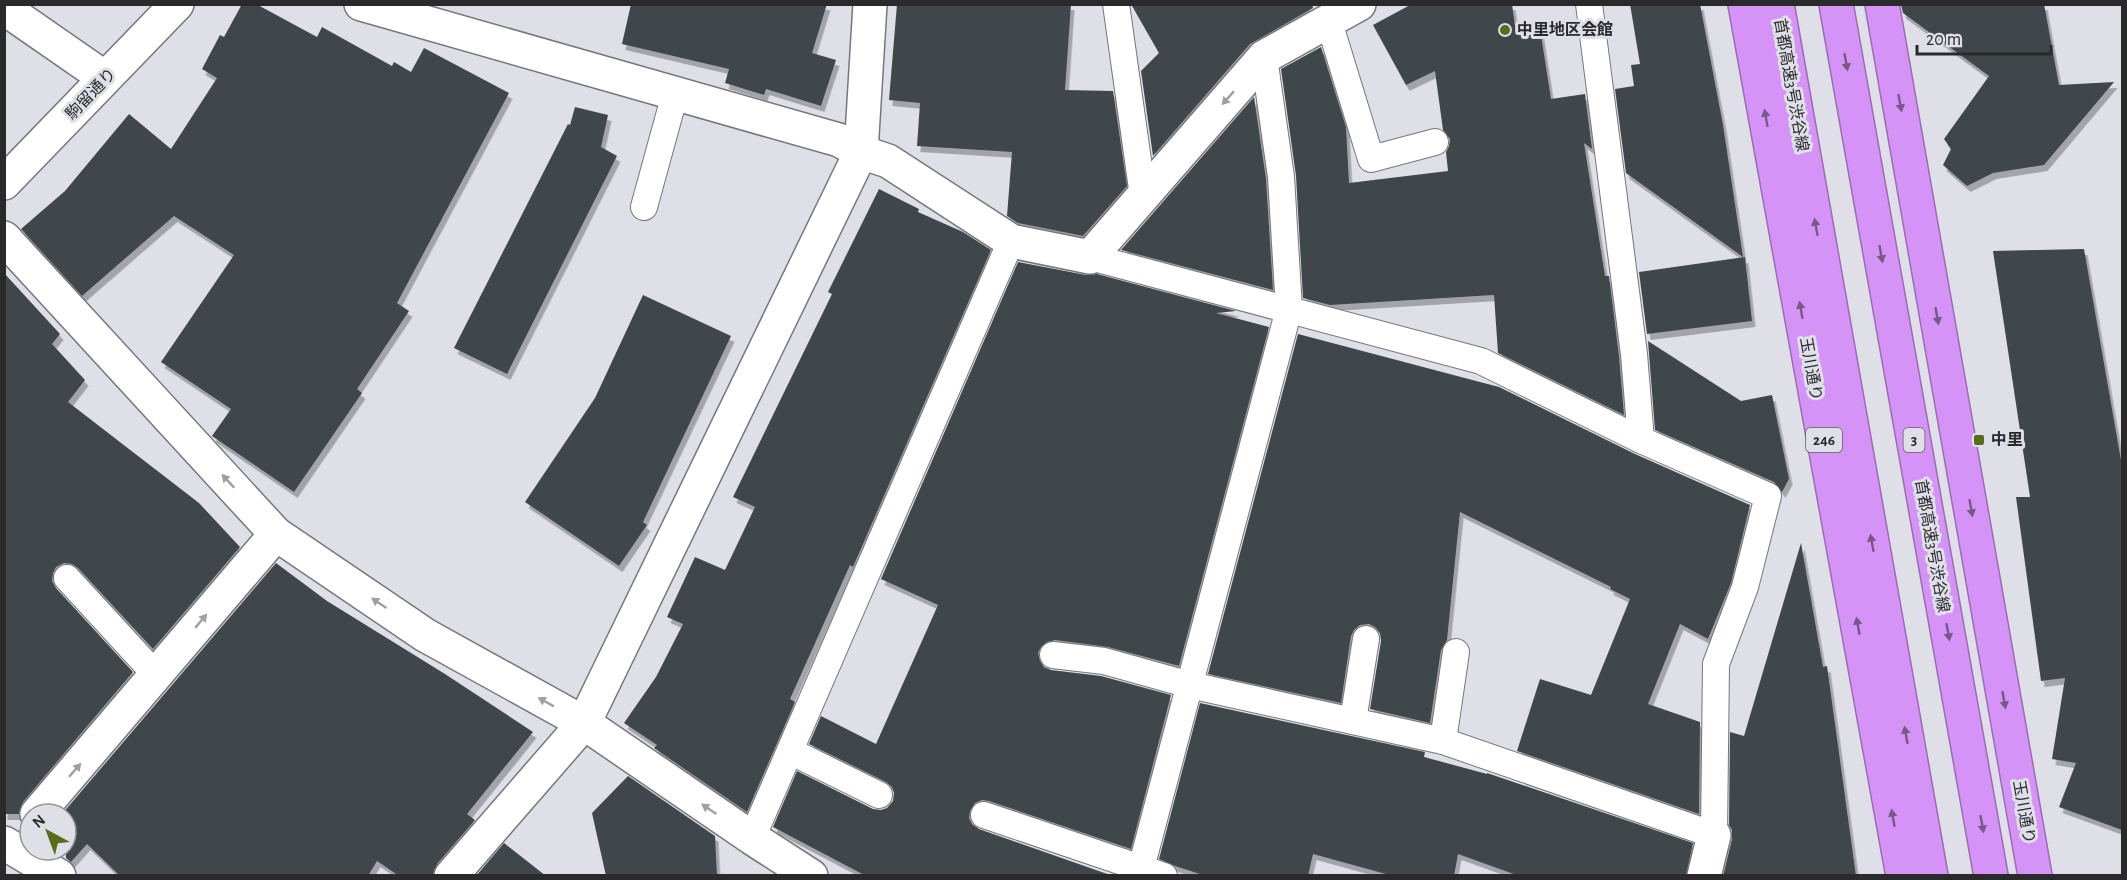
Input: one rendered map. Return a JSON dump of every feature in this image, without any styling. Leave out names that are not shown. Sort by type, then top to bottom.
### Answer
[{"type":"highway","name":"玉川通り","points":[[1745,4],[1903,876]]},
{"type":"highway","name":"首都高速3号渋谷線","points":[[1777,4],[1931,876]]},
{"type":"highway","name":"首都高速3号渋谷線","points":[[1836,4],[1991,876]]},
{"type":"highway","name":"玉川通り","points":[[1882,4],[2035,876]]},
{"type":"street","name":"駒留通り","points":[[4,183],[177,4]]},
{"type":"street","points":[[361,4],[839,140],[861,152],[888,161],[1011,241],[1090,257],[1264,57],[1359,4]]},
{"type":"street","points":[[451,876],[584,723],[861,152],[870,4]]},
{"type":"street","points":[[4,8],[105,78]]},
{"type":"street","points":[[4,238],[276,534],[425,635],[584,723],[811,876]]},
{"type":"street","points":[[47,802],[276,534]]},
{"type":"street","points":[[1704,876],[1714,836]]},
{"type":"street","points":[[12,840],[59,876]]},
{"type":"lane","points":[[1116,4],[1143,196]]},
{"type":"lane","points":[[1589,4],[1632,342],[1641,440]]},
{"type":"lane","points":[[1329,22],[1371,159],[1435,142]]},
{"type":"lane","points":[[984,815],[1148,873],[1190,685],[1289,309],[1281,177],[1264,57]]},
{"type":"lane","points":[[644,207],[675,94]]},
{"type":"lane","points":[[752,838],[1011,241]]},
{"type":"lane","points":[[1053,655],[1104,661],[1190,685],[1443,741],[1714,836],[1716,664],[1745,587],[1768,496],[1641,440],[1481,361],[1090,257]]},
{"type":"lane","points":[[68,578],[156,675]]},
{"type":"lane","points":[[1353,721],[1366,639]]},
{"type":"lane","points":[[1443,741],[1456,652]]},
{"type":"lane","points":[[790,751],[879,795]]},
{"type":"building","points":[[242,4],[256,4],[317,37],[322,27],[392,66],[394,62],[411,72],[424,48],[509,93],[397,303],[409,311],[357,389],[362,393],[294,492],[212,436],[231,409],[161,362],[234,255],[174,216],[82,296],[21,229],[65,191],[129,114],[171,149],[217,78],[202,69],[220,35],[224,37]]},
{"type":"building","points":[[631,4],[827,4],[812,53],[836,60],[821,106],[766,89],[764,95],[725,83],[729,69],[622,44]]},
{"type":"building","points":[[897,4],[1071,4],[1065,90],[1113,91],[1127,186],[1083,236],[1018,223],[1007,216],[1012,152],[917,146],[920,103],[889,100]]},
{"type":"building","points":[[1131,4],[1312,4],[1313,8],[1250,44],[1153,156],[1141,71],[1159,53]]},
{"type":"building","points":[[1412,4],[1512,4],[1515,26],[1539,22],[1551,99],[1585,94],[1592,149],[1584,143],[1605,276],[1609,276],[1624,415],[1498,353],[1494,295],[1330,305],[1303,298],[1296,176],[1281,69],[1321,47],[1346,127],[1349,183],[1448,171],[1446,152],[1450,139],[1443,130],[1435,71],[1406,85],[1373,25]]},
{"type":"building","points":[[1630,4],[1700,4],[1723,125],[1743,257],[1626,173],[1615,89],[1634,86],[1631,65],[1640,64]]},
{"type":"building","points":[[1901,4],[2044,4],[2059,85],[2114,82],[2044,165],[1993,173],[1967,186],[1943,165],[1951,149],[1944,139],[1989,76],[1903,13]]},
{"type":"building","points":[[1254,97],[1266,179],[1273,290],[1121,250]]},
{"type":"building","points":[[575,107],[608,115],[601,147],[617,156],[507,374],[454,348],[568,124],[570,125]]},
{"type":"building","points":[[879,189],[919,209],[918,212],[963,232],[991,250],[853,567],[850,565],[790,699],[795,702],[747,812],[654,748],[657,745],[624,723],[656,677],[683,624],[667,617],[695,557],[725,570],[755,507],[733,497],[832,294],[828,292]]},
{"type":"building","points":[[2084,249],[2122,466],[2122,830],[2059,807],[2076,763],[2052,759],[2065,678],[2041,681],[2016,497],[2030,497],[1993,251]]},
{"type":"building","points":[[1745,257],[1752,321],[1647,334],[1639,272]]},
{"type":"building","points":[[1018,262],[1086,275],[1097,274],[1236,311],[1216,313],[1269,327],[1179,666],[1108,647],[1055,640],[1047,642],[1038,653],[1044,667],[1051,670],[1101,676],[1171,695],[1131,849],[989,801],[982,800],[975,803],[970,811],[969,818],[972,824],[979,829],[1113,876],[866,876],[773,827],[797,771],[873,809],[887,808],[893,801],[892,787],[886,782],[809,744],[821,716],[876,744],[938,605],[881,579]]},
{"type":"building","points":[[4,273],[60,334],[52,344],[85,380],[68,402],[199,503],[240,547],[153,649],[78,568],[64,563],[56,567],[52,581],[56,588],[133,672],[23,802],[18,802],[18,814],[4,814]]},
{"type":"building","points":[[643,295],[731,336],[643,522],[647,525],[619,566],[525,502],[595,398]]},
{"type":"building","points":[[1298,334],[1499,387],[1635,454],[1750,505],[1731,583],[1708,639],[1680,624],[1648,704],[1700,722],[1699,814],[1517,751],[1540,679],[1591,695],[1630,599],[1610,589],[1611,587],[1460,512],[1447,640],[1441,650],[1430,723],[1370,709],[1381,641],[1380,633],[1369,624],[1360,625],[1351,636],[1341,703],[1208,674]]},
{"type":"building","points":[[1648,341],[1741,401],[1772,395],[1789,479],[1782,492],[1774,482],[1655,430]]},
{"type":"building","points":[[1801,543],[1823,667],[1827,666],[1856,876],[1723,876],[1732,839],[1732,830],[1729,825],[1730,732],[1744,736]]},
{"type":"building","points":[[276,563],[327,601],[533,732],[467,814],[475,820],[437,864],[433,876],[399,876],[377,861],[368,876],[120,876],[87,844],[78,854],[78,802],[72,802]]},
{"type":"building","points":[[1200,703],[1425,752],[1424,757],[1487,773],[1693,843],[1686,876],[1519,876],[1458,854],[1454,876],[1393,876],[1313,854],[1308,876],[1206,876],[1175,866],[1159,859]]},
{"type":"building","points":[[628,776],[715,836],[717,876],[606,876],[592,813]]},
{"type":"building","points":[[504,843],[546,876],[476,876]]},
{"type":"place","name":"中里地区会館","points":[[1505,30]]},
{"type":"place","name":"中里","points":[[1979,440]]}]
